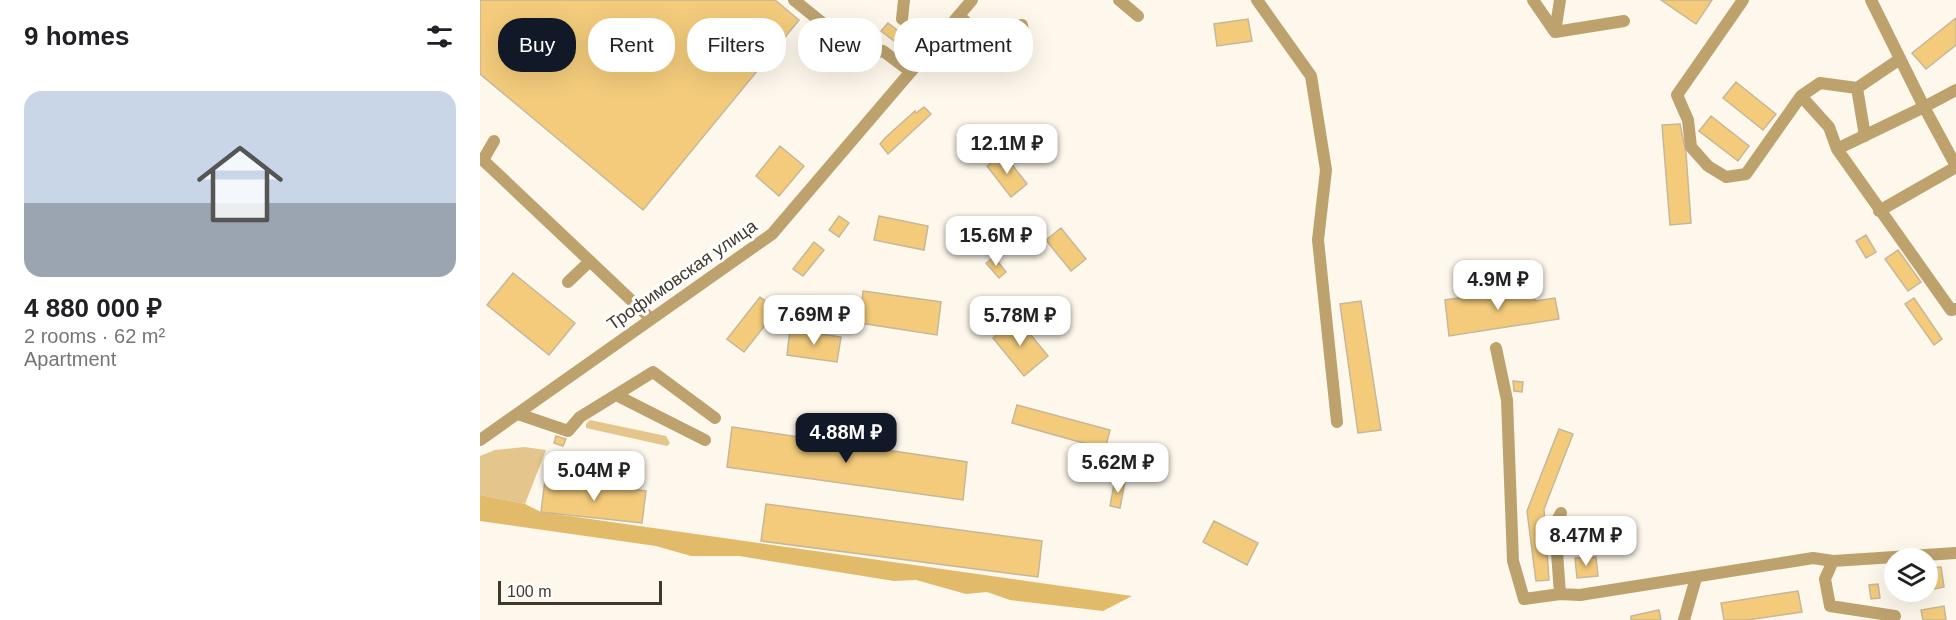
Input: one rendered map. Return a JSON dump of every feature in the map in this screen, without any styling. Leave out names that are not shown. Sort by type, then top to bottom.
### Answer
[{"type":"street","points":[[794,0],[862,55],[883,51],[894,60]]},
{"type":"street","points":[[902,18],[904,0]]},
{"type":"street","name":"Трофимовская улица","points":[[959,16],[972,0]]},
{"type":"street","points":[[1119,0],[1138,16]]},
{"type":"street","points":[[1257,0],[1311,76],[1326,170],[1318,240],[1337,422]]},
{"type":"street","points":[[1533,0],[1555,32]]},
{"type":"street","points":[[1555,32],[1560,0]]},
{"type":"street","points":[[1743,0],[1677,95],[1688,120],[1691,147],[1708,166],[1726,177],[1746,174],[1801,96],[1820,84],[1857,88],[1900,59]]},
{"type":"street","points":[[1871,0],[1956,166],[1879,211]]},
{"type":"street","points":[[1555,32],[1624,21]]},
{"type":"street","name":"Трофимовская улица","points":[[480,440],[772,234],[910,72]]},
{"type":"street","points":[[1857,88],[1864,136]]},
{"type":"street","points":[[1837,149],[1956,90]]},
{"type":"street","points":[[1801,96],[1828,127],[1837,149],[1951,310],[1956,309]]},
{"type":"street","points":[[494,141],[483,160],[650,318]]},
{"type":"street","points":[[568,282],[590,261]]},
{"type":"street","points":[[1496,348],[1507,400],[1513,561],[1524,599],[1560,594],[1580,595],[1813,558],[1833,561],[1956,553]]},
{"type":"street","points":[[518,414],[568,431],[580,417],[653,372],[715,418]]},
{"type":"street","points":[[616,395],[705,440]]},
{"type":"street","points":[[1560,594],[1555,524],[1561,513]]},
{"type":"street","points":[[1833,561],[1825,579],[1830,606],[1896,616]]},
{"type":"street","points":[[1684,620],[1696,578]]},
{"type":"shaded area","points":[[590,420],[666,436],[670,443],[667,446],[586,428]]},
{"type":"shaded area","points":[[524,447],[546,450],[525,504],[480,495],[480,456],[495,450]]},
{"type":"shaded area","points":[[480,495],[525,504],[541,512],[1132,596],[1103,611],[1010,600],[987,592],[966,594],[916,580],[894,581],[739,556],[691,556],[656,546],[480,521]]},
{"type":"building","points":[[480,0],[775,0],[798,19],[786,36],[786,18],[687,18],[687,72],[756,72],[643,210],[480,74]]},
{"type":"building","points":[[1661,0],[1712,0],[1696,24]]},
{"type":"building","points":[[1956,18],[1956,45],[1926,69],[1912,53]]},
{"type":"building","points":[[1248,19],[1252,41],[1217,46],[1214,24]]},
{"type":"building","points":[[888,23],[894,28],[894,41],[882,32]]},
{"type":"building","points":[[1736,82],[1776,114],[1763,130],[1723,98]]},
{"type":"building","points":[[924,107],[931,114],[888,154],[880,144],[915,111],[916,113]]},
{"type":"building","points":[[1711,116],[1749,146],[1738,161],[1699,131]]},
{"type":"building","points":[[1680,124],[1686,153],[1691,223],[1670,225],[1662,125]]},
{"type":"building","points":[[780,146],[804,166],[779,196],[756,176]]},
{"type":"building","points":[[1003,153],[1027,184],[1011,197],[987,166]]},
{"type":"building","points":[[839,216],[849,223],[839,237],[829,230]]},
{"type":"building","points":[[879,216],[928,226],[924,250],[874,240]]},
{"type":"building","points":[[1000,223],[1017,243],[1000,257],[980,232],[989,226],[992,229]]},
{"type":"building","points":[[1061,228],[1086,259],[1071,271],[1046,240]]},
{"type":"building","points":[[1866,235],[1876,252],[1866,258],[1856,241]]},
{"type":"building","points":[[814,242],[824,250],[803,276],[793,269]]},
{"type":"building","points":[[1898,250],[1921,282],[1908,291],[1885,259]]},
{"type":"building","points":[[994,257],[1006,272],[999,278],[986,263]]},
{"type":"building","points":[[513,273],[575,323],[549,355],[487,305]]},
{"type":"building","points":[[1533,288],[1535,301],[1555,298],[1559,319],[1449,336],[1445,300]]},
{"type":"building","points":[[863,291],[941,302],[937,335],[860,323]]},
{"type":"building","points":[[760,297],[777,310],[744,352],[727,339]]},
{"type":"building","points":[[1914,298],[1942,339],[1934,345],[1905,304]]},
{"type":"building","points":[[1361,301],[1381,430],[1358,433],[1340,304]]},
{"type":"building","points":[[1017,318],[1048,356],[1024,376],[993,338]]},
{"type":"building","points":[[790,329],[841,337],[837,362],[787,355]]},
{"type":"building","points":[[1513,381],[1523,382],[1522,392],[1514,391]]},
{"type":"building","points":[[1017,405],[1110,430],[1105,449],[1012,423]]},
{"type":"building","points":[[732,427],[967,462],[963,500],[727,467]]},
{"type":"building","points":[[1559,429],[1573,434],[1544,509],[1549,580],[1536,581],[1527,511]]},
{"type":"building","points":[[556,436],[566,439],[563,446],[554,443]]},
{"type":"building","points":[[1115,479],[1125,481],[1120,508],[1110,506]]},
{"type":"building","points":[[545,480],[646,491],[642,523],[541,512]]},
{"type":"building","points":[[766,504],[1042,541],[1038,577],[761,541]]},
{"type":"building","points":[[1214,521],[1258,543],[1247,565],[1203,542]]},
{"type":"building","points":[[1596,557],[1598,576],[1577,578],[1575,558]]},
{"type":"building","points":[[1938,567],[1941,567],[1944,587],[1938,588]]},
{"type":"building","points":[[1878,584],[1880,598],[1871,599],[1869,585]]},
{"type":"building","points":[[1798,591],[1802,612],[1747,620],[1724,620],[1721,603]]},
{"type":"building","points":[[1944,606],[1946,620],[1923,620],[1921,610]]},
{"type":"building","points":[[1659,610],[1661,620],[1631,620],[1631,616]]}]
